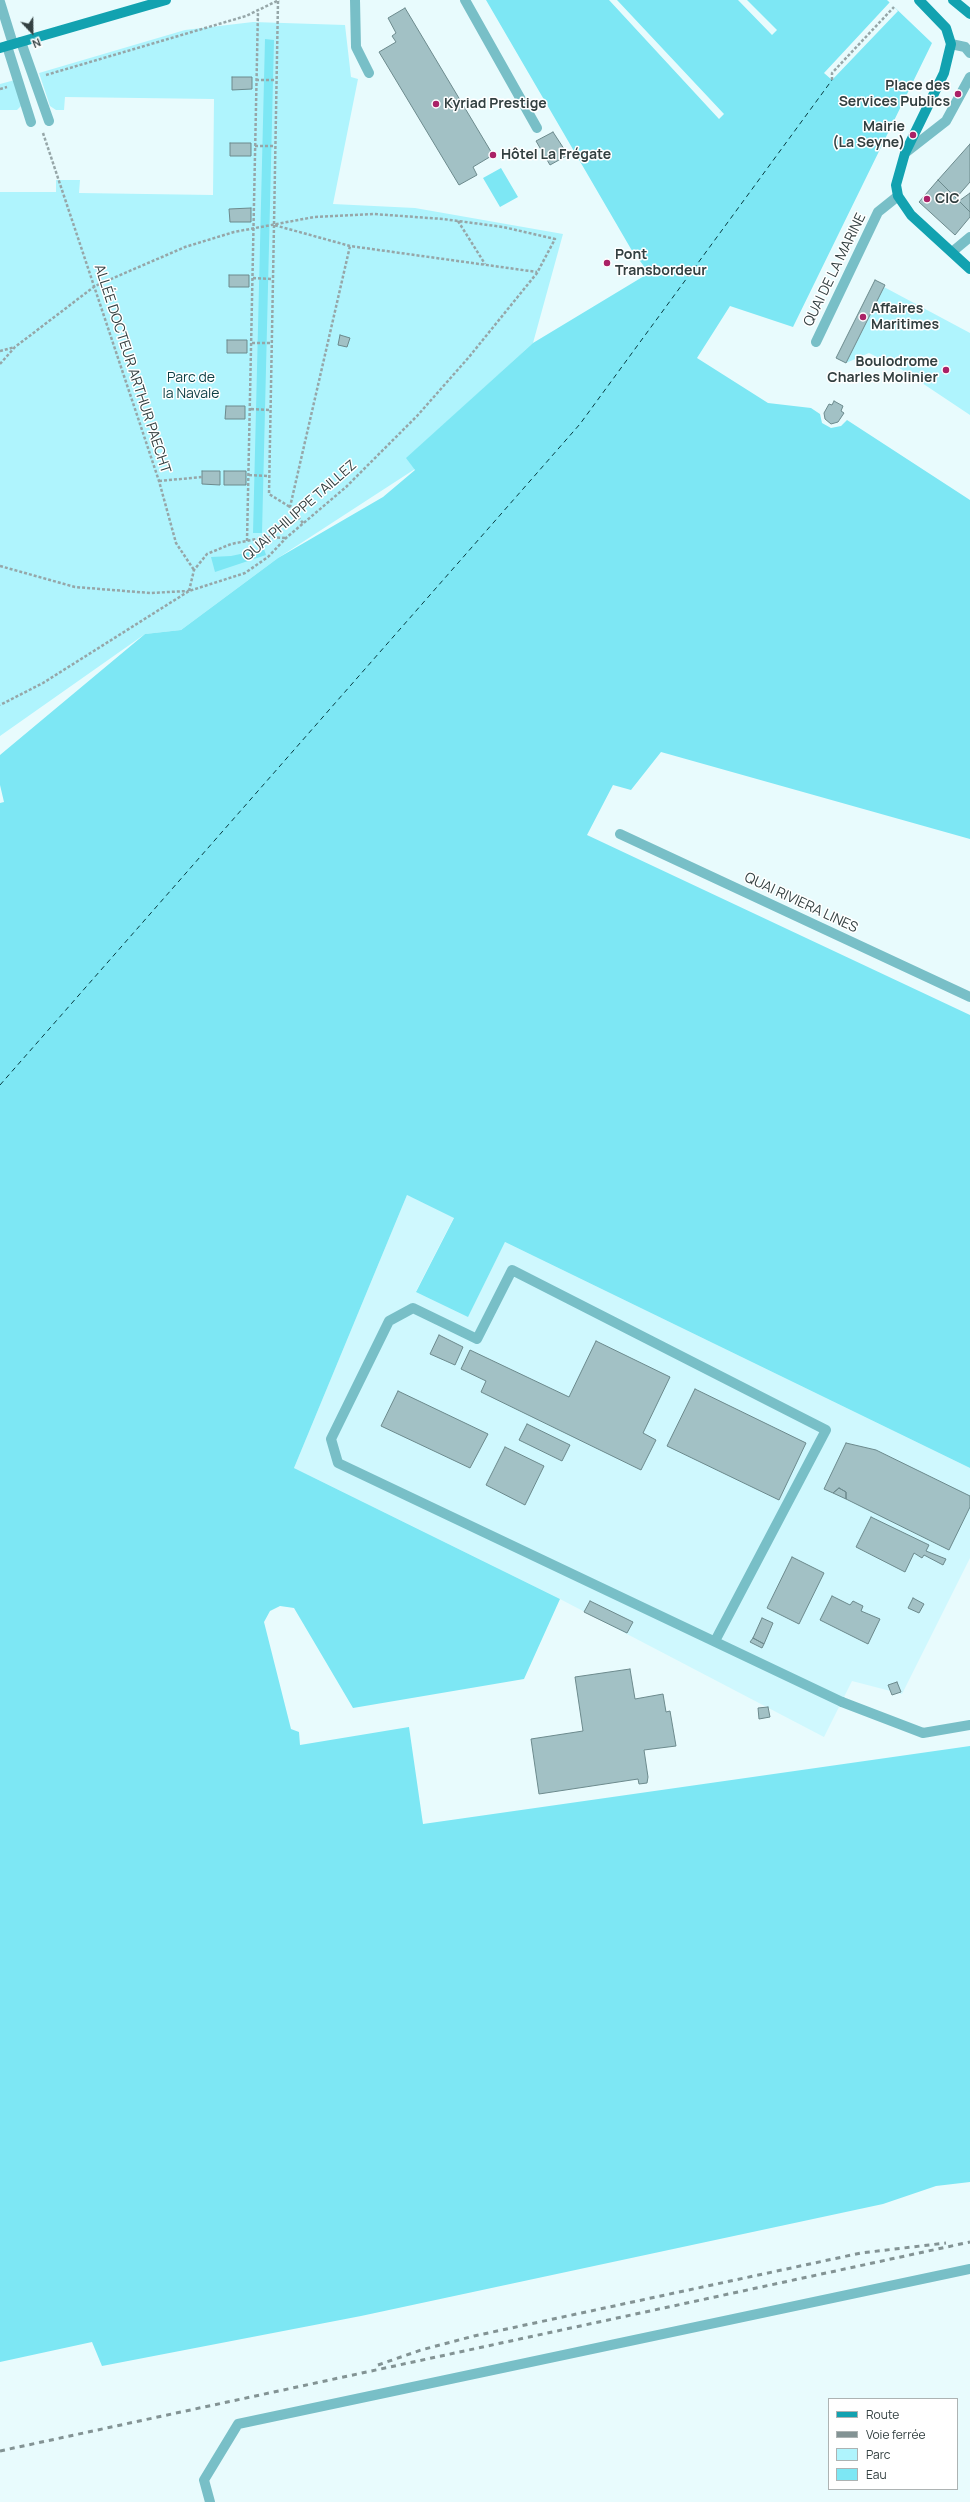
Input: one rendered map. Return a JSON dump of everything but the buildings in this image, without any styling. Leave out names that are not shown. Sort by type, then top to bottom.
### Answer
[{"type":"main road","points":[[10,45],[166,0]]},
{"type":"main road","points":[[918,0],[946,28],[951,44],[944,73],[905,153],[896,185],[898,196],[911,215],[970,269]]},
{"type":"main road","points":[[954,0],[970,14]]},
{"type":"street","points":[[355,0],[356,48],[369,73]]},
{"type":"street","points":[[465,0],[537,128]]},
{"type":"street","points":[[0,2],[31,122]]},
{"type":"street","points":[[951,44],[965,47],[970,53]]},
{"type":"street","points":[[10,45],[49,121]]},
{"type":"street","points":[[905,153],[946,121],[970,77]]},
{"type":"street","name":"QUAI DE LA MARINE","points":[[816,342],[878,212],[898,196]]},
{"type":"street","points":[[952,252],[970,237]]},
{"type":"street","name":"QUAI RIVIERA LINES","points":[[620,834],[970,997]]},
{"type":"street","points":[[715,1641],[826,1430],[512,1270],[477,1339],[413,1308],[389,1321],[331,1439],[338,1463],[842,1702],[923,1733],[970,1725]]},
{"type":"street","points":[[210,2502],[204,2480],[238,2424],[970,2269]]},
{"type":"path","points":[[44,76],[246,16],[278,0],[269,494],[290,507],[303,523]]},
{"type":"path","points":[[832,80],[832,73],[894,7]]},
{"type":"path","points":[[247,541],[251,409],[258,10]]},
{"type":"path","points":[[256,80],[276,80]]},
{"type":"path","name":"ALLÉE DOCTEUR ARTHUR PAECHT","points":[[41,128],[57,171],[159,481],[176,543],[194,570]]},
{"type":"path","points":[[255,146],[275,146]]},
{"type":"path","points":[[0,364],[15,347],[95,286],[185,247],[254,228],[314,217],[342,215],[374,214],[458,221],[486,265]]},
{"type":"path","name":"QUAI PHILIPPE TAILLEZ","points":[[0,705],[43,684],[189,591],[245,573],[268,557],[286,538],[346,487],[417,416],[468,358],[537,273],[555,239],[503,227],[458,221]]},
{"type":"path","points":[[274,225],[350,246],[537,273]]},
{"type":"path","points":[[290,507],[350,246]]},
{"type":"path","points":[[253,278],[273,279]]},
{"type":"path","points":[[252,342],[272,343]]},
{"type":"path","points":[[0,351],[15,347]]},
{"type":"path","points":[[251,409],[270,410]]},
{"type":"path","points":[[249,475],[269,476]]},
{"type":"path","points":[[159,481],[202,477]]},
{"type":"path","points":[[0,566],[75,587],[150,593],[189,591],[194,570],[207,554],[231,544],[267,537],[286,538]]},
{"type":"shaded area","points":[[407,1195],[454,1217],[416,1291],[468,1316],[505,1242],[970,1468],[970,1558],[902,1694],[852,1681],[824,1737],[560,1599],[294,1468]]},
{"type":"green space","name":"Parc de la Navale","points":[[253,22],[345,25],[351,77],[358,79],[333,204],[415,208],[563,234],[533,343],[407,458],[415,469],[278,558],[181,630],[145,634],[0,736],[0,192],[56,192],[56,180],[80,180],[79,193],[213,195],[214,99],[65,97],[64,110],[56,110],[50,106],[39,73],[185,30]]},
{"type":"green space","points":[[15,80],[21,106],[17,110],[0,110],[0,84]]},
{"type":"green space","points":[[884,287],[970,333],[970,415],[901,369],[869,353],[846,363]]},
{"type":"water","points":[[486,0],[887,0],[932,43],[793,327],[730,306],[697,358],[768,403],[811,408],[820,414],[822,423],[831,428],[841,426],[847,420],[970,500],[970,839],[661,752],[631,790],[613,785],[587,835],[970,1015],[970,1468],[505,1242],[468,1317],[416,1292],[454,1218],[407,1195],[294,1468],[560,1599],[524,1679],[353,1708],[294,1608],[280,1606],[270,1611],[264,1622],[291,1729],[299,1732],[300,1745],[409,1727],[423,1824],[970,1746],[970,2182],[936,2186],[883,2204],[361,2316],[102,2366],[92,2342],[0,2362],[0,803],[4,802],[0,785],[0,755],[145,634],[181,630],[278,558],[383,497],[415,470],[406,458],[533,343],[649,273],[631,249]]},
{"type":"water","points":[[265,39],[274,40],[262,533],[253,533]]},
{"type":"water","points":[[501,168],[518,197],[500,207],[483,178]]},
{"type":"water","points":[[264,549],[266,555],[215,572],[211,557],[231,556]]},
{"type":"pier","points":[[609,0],[617,0],[724,114],[719,119]]},
{"type":"pier","points":[[738,0],[747,0],[777,30],[772,35]]},
{"type":"pier","points":[[890,2],[898,11],[832,80],[824,73]]},
{"type":"ferry route","points":[[0,1085],[580,424],[832,80]]},
{"type":"railway","points":[[0,2451],[970,2242]]},
{"type":"railway","points":[[378,2365],[421,2350],[474,2336],[861,2253],[946,2243]]},
{"type":"place","name":"Place des Services Publics","points":[[958,94]]},
{"type":"place","name":"Kyriad Prestige","points":[[436,104]]},
{"type":"place","name":"Mairie (La Seyne)","points":[[913,135]]},
{"type":"place","name":"Hôtel La Frégate","points":[[493,155]]},
{"type":"place","name":"CIC","points":[[927,199]]},
{"type":"place","name":"Pont Transbordeur","points":[[607,263]]},
{"type":"place","name":"Affaires Maritimes","points":[[863,317]]},
{"type":"place","name":"Boulodrome Charles Molinier","points":[[946,370]]}]
